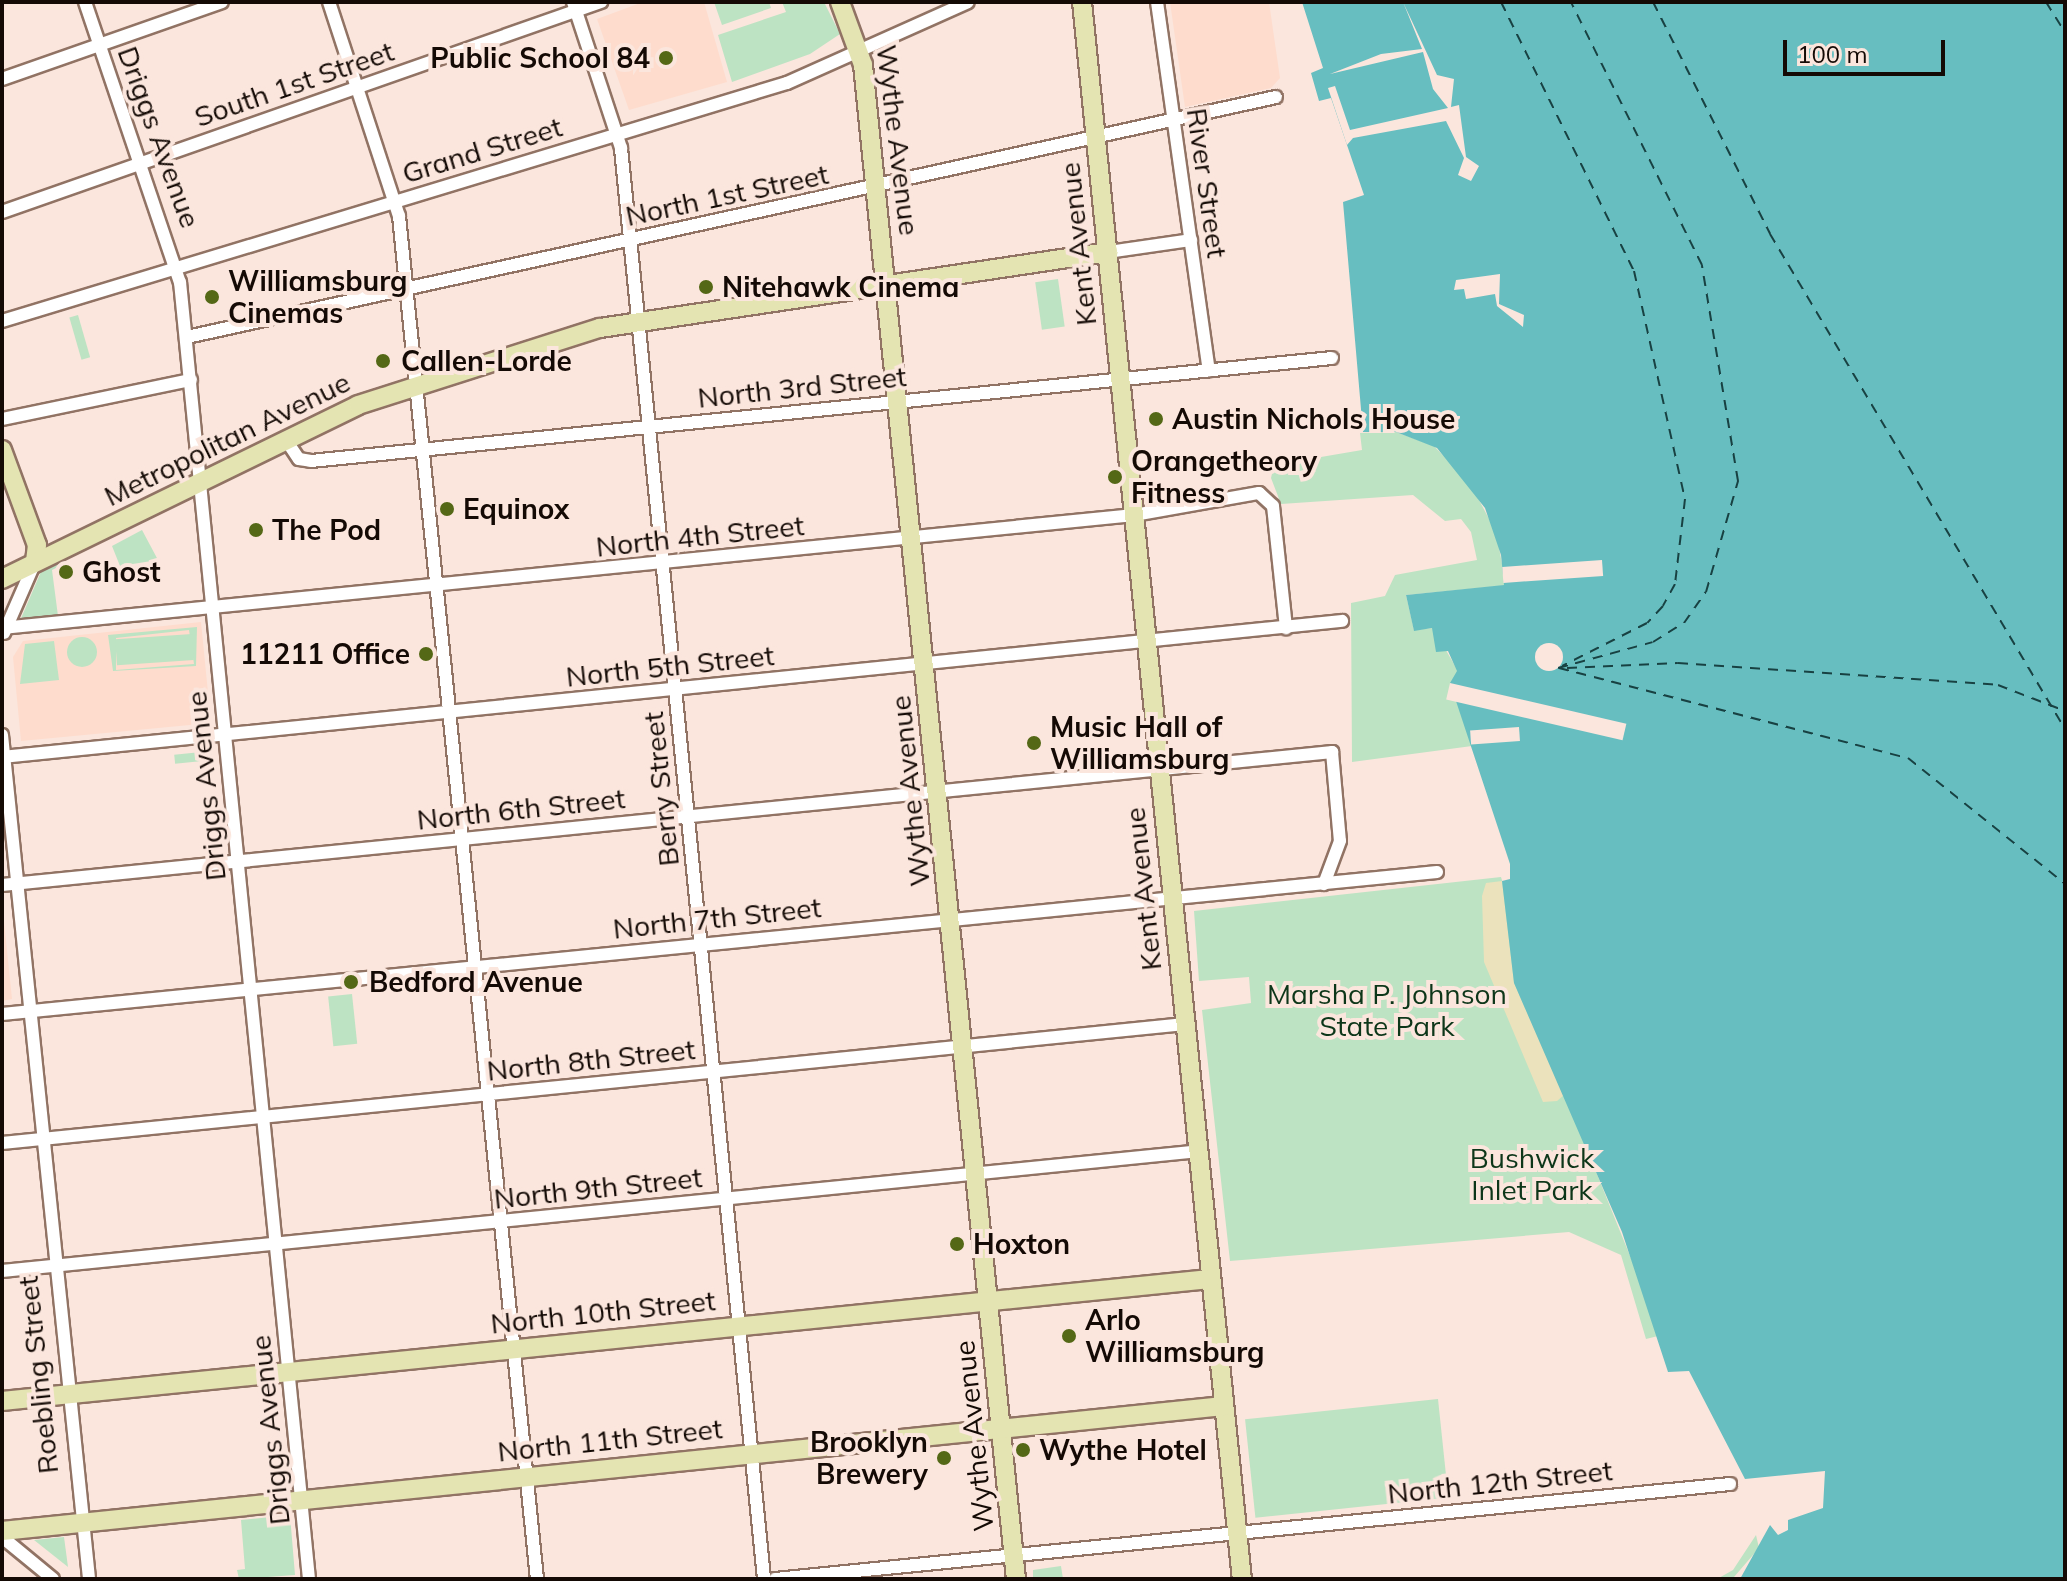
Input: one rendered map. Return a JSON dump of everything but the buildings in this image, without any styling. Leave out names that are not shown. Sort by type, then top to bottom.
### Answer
[{"type":"main road","name":"Wythe Avenue","points":[[840,2],[860,50],[876,187],[1016,1579]]},
{"type":"main road","name":"Kent Avenue","points":[[1082,2],[1242,1579]]},
{"type":"main road","name":"Metropolitan Avenue","points":[[2,579],[286,440],[417,385],[638,322],[1108,252]]},
{"type":"main road","points":[[3,454],[37,545],[35,562]]},
{"type":"main road","name":"North 10th Street","points":[[2,1401],[1210,1279]]},
{"type":"main road","name":"North 11th Street","points":[[2,1531],[82,1520],[1224,1406]]},
{"type":"street","name":"Driggs Avenue","points":[[85,2],[177,266],[214,605],[224,734],[309,1579]]},
{"type":"street","points":[[2,79],[222,2]]},
{"type":"street","points":[[329,2],[395,201],[407,290],[537,1579]]},
{"type":"street","name":"South 1st Street","points":[[2,212],[358,87],[574,6],[601,2]]},
{"type":"street","name":"Grand Street","points":[[2,321],[787,83],[968,2]]},
{"type":"street","name":"River Street","points":[[1157,2],[1209,370]]},
{"type":"street","name":"Berry Street","points":[[574,6],[617,134],[630,241],[764,1579]]},
{"type":"street","name":"North 1st Street","points":[[187,337],[1276,97]]},
{"type":"street","name":"Metropolitan Avenue","points":[[1108,252],[1191,240]]},
{"type":"street","name":"North 3rd Street","points":[[286,440],[299,459],[311,461],[1332,358]]},
{"type":"street","points":[[2,419],[191,380]]},
{"type":"street","name":"North 4th Street","points":[[3,631],[214,605],[912,539],[1134,515],[1210,497],[1266,495],[1286,628]]},
{"type":"street","points":[[3,631],[35,562]]},
{"type":"street","name":"North 5th Street","points":[[3,757],[1342,621]]},
{"type":"street","name":"Roebling Street","points":[[2,735],[89,1579]]},
{"type":"street","name":"North 6th Street","points":[[2,885],[1332,752],[1340,841],[1324,884]]},
{"type":"street","name":"North 7th Street","points":[[2,1014],[1437,872]]},
{"type":"street","name":"North 8th Street","points":[[2,1143],[1185,1024]]},
{"type":"street","name":"North 9th Street","points":[[2,1271],[1199,1151]]},
{"type":"street","name":"North 12th Street","points":[[1237,1533],[1730,1484]]},
{"type":"street","points":[[775,1579],[1237,1533]]},
{"type":"street","points":[[2,1537],[53,1579]]},
{"type":"shaded area","name":"Public School 84","points":[[643,2],[704,2],[727,82],[629,110],[597,19]]},
{"type":"shaded area","points":[[1170,2],[1269,2],[1280,78],[1271,88],[1185,107]]},
{"type":"shaded area","points":[[201,622],[211,723],[21,741],[13,657],[23,641]]},
{"type":"shaded area","points":[[2,902],[12,999],[2,1001]]},
{"type":"green space","points":[[714,2],[769,2],[771,8],[722,25]]},
{"type":"green space","points":[[782,2],[824,2],[840,34],[810,54],[732,82],[718,35],[786,12]]},
{"type":"green space","points":[[1058,279],[1065,327],[1042,330],[1035,282]]},
{"type":"green space","points":[[78,315],[90,357],[81,360],[69,317]]},
{"type":"green space","points":[[1396,432],[1434,446],[1471,485],[1496,532],[1503,569],[1603,576],[1406,595],[1414,630],[1433,628],[1458,671],[1456,699],[1472,746],[1352,762],[1351,603],[1385,596],[1395,575],[1477,560],[1471,532],[1461,519],[1445,521],[1413,495],[1281,504],[1271,478],[1274,465],[1362,450],[1360,433]]},
{"type":"green space","points":[[142,530],[158,560],[120,566],[112,546]]},
{"type":"green space","points":[[56,560],[64,564],[52,570],[58,616],[19,623],[43,567]]},
{"type":"green space","points":[[197,627],[196,666],[113,671],[108,635]],"holes":[[[189,630],[194,664],[116,670],[116,638]]]},
{"type":"green space","points":[[192,634],[194,660],[117,665],[115,639]]},
{"type":"green space","points":[[82,637],[93,641],[97,652],[93,663],[82,667],[71,663],[67,652],[71,641]]},
{"type":"green space","points":[[54,641],[59,680],[20,684],[25,644]]},
{"type":"green space","points":[[211,751],[212,760],[175,764],[174,755]]},
{"type":"green space","name":"Marsha P. Johnson State Park","points":[[1501,877],[1571,1110],[1662,1335],[1646,1339],[1621,1255],[1569,1232],[1230,1261],[1202,1010],[1251,1003],[1249,977],[1199,981],[1194,911]]},
{"type":"green space","points":[[352,994],[357,1044],[333,1046],[328,997]]},
{"type":"green space","points":[[1438,1399],[1448,1497],[1255,1518],[1245,1419]]},
{"type":"green space","points":[[290,1515],[295,1575],[239,1579],[237,1570],[245,1569],[241,1520]]},
{"type":"green space","points":[[1756,1535],[1759,1548],[1734,1577],[1717,1579],[1733,1570]]},
{"type":"green space","points":[[64,1537],[68,1567],[34,1540]]},
{"type":"green space","points":[[1061,1566],[1063,1579],[1033,1579],[1033,1570]]},
{"type":"sand","points":[[1502,881],[1514,983],[1564,1095],[1557,1101],[1543,1102],[1484,962],[1482,896],[1486,883]]},
{"type":"water","points":[[1302,2],[2065,2],[2065,1579],[1740,1579],[1770,1525],[1778,1535],[1788,1530],[1788,1520],[1823,1508],[1825,1471],[1745,1479],[1689,1371],[1668,1372],[1622,1232],[1514,983],[1502,881],[1510,879],[1510,864],[1450,683],[1457,671],[1448,651],[1436,652],[1432,628],[1414,631],[1406,595],[1504,585],[1501,555],[1485,508],[1437,448],[1396,432],[1363,432],[1343,202],[1364,195],[1331,98],[1319,101],[1311,73],[1323,68]]},
{"type":"pier","points":[[1403,2],[1437,75],[1454,79],[1451,107],[1459,105],[1466,157],[1479,166],[1471,181],[1458,175],[1464,158],[1446,121],[1353,138],[1347,145],[1328,88],[1335,86],[1350,130],[1448,108],[1433,89],[1423,52],[1330,74],[1381,54],[1422,49]]},
{"type":"pier","points":[[1500,274],[1499,304],[1524,315],[1523,327],[1497,306],[1495,294],[1466,299],[1464,289],[1454,290],[1456,280]]},
{"type":"pier","points":[[1602,560],[1603,576],[1503,583],[1502,567]]},
{"type":"pier","points":[[1549,643],[1559,647],[1563,657],[1559,667],[1549,671],[1539,667],[1535,657],[1539,647]]},
{"type":"pier","points":[[1450,683],[1626,724],[1623,740],[1446,700]]},
{"type":"pier","points":[[1519,727],[1520,741],[1471,744],[1470,730]]},
{"type":"ferry route","points":[[1501,2],[1634,271],[1685,499],[1675,584],[1663,606],[1647,623],[1562,666]]},
{"type":"ferry route","points":[[1558,668],[1653,642],[1684,623],[1706,592],[1738,481],[1702,265],[1571,2]]},
{"type":"ferry route","points":[[1653,2],[1770,234],[2065,729]]},
{"type":"ferry route","points":[[2046,2],[2065,33]]},
{"type":"ferry route","points":[[1567,668],[1678,663],[1998,685],[2065,711]]},
{"type":"ferry route","points":[[1559,668],[1908,758],[2065,884]]},
{"type":"place","name":"Public School 84","points":[[666,58]]},
{"type":"place","name":"Nitehawk Cinema","points":[[706,287]]},
{"type":"place","name":"Williamsburg Cinemas","points":[[212,297]]},
{"type":"place","name":"Callen-Lorde","points":[[383,361]]},
{"type":"place","name":"Austin Nichols House","points":[[1156,419]]},
{"type":"place","name":"Orangetheory Fitness","points":[[1115,477]]},
{"type":"place","name":"Equinox","points":[[447,509]]},
{"type":"place","name":"The Pod","points":[[256,530]]},
{"type":"place","name":"Ghost","points":[[66,572]]},
{"type":"place","name":"11211 Office","points":[[426,654]]},
{"type":"place","name":"Music Hall of Williamsburg","points":[[1034,743]]},
{"type":"place","name":"Bedford Avenue","points":[[351,982]]},
{"type":"place","name":"Hoxton","points":[[957,1244]]},
{"type":"place","name":"Arlo Williamsburg","points":[[1069,1336]]},
{"type":"place","name":"Wythe Hotel","points":[[1023,1450]]},
{"type":"place","name":"Brooklyn Brewery","points":[[944,1458]]},
{"type":"park label","name":"Bushwick Inlet Park","points":[[1532,1174]]}]
